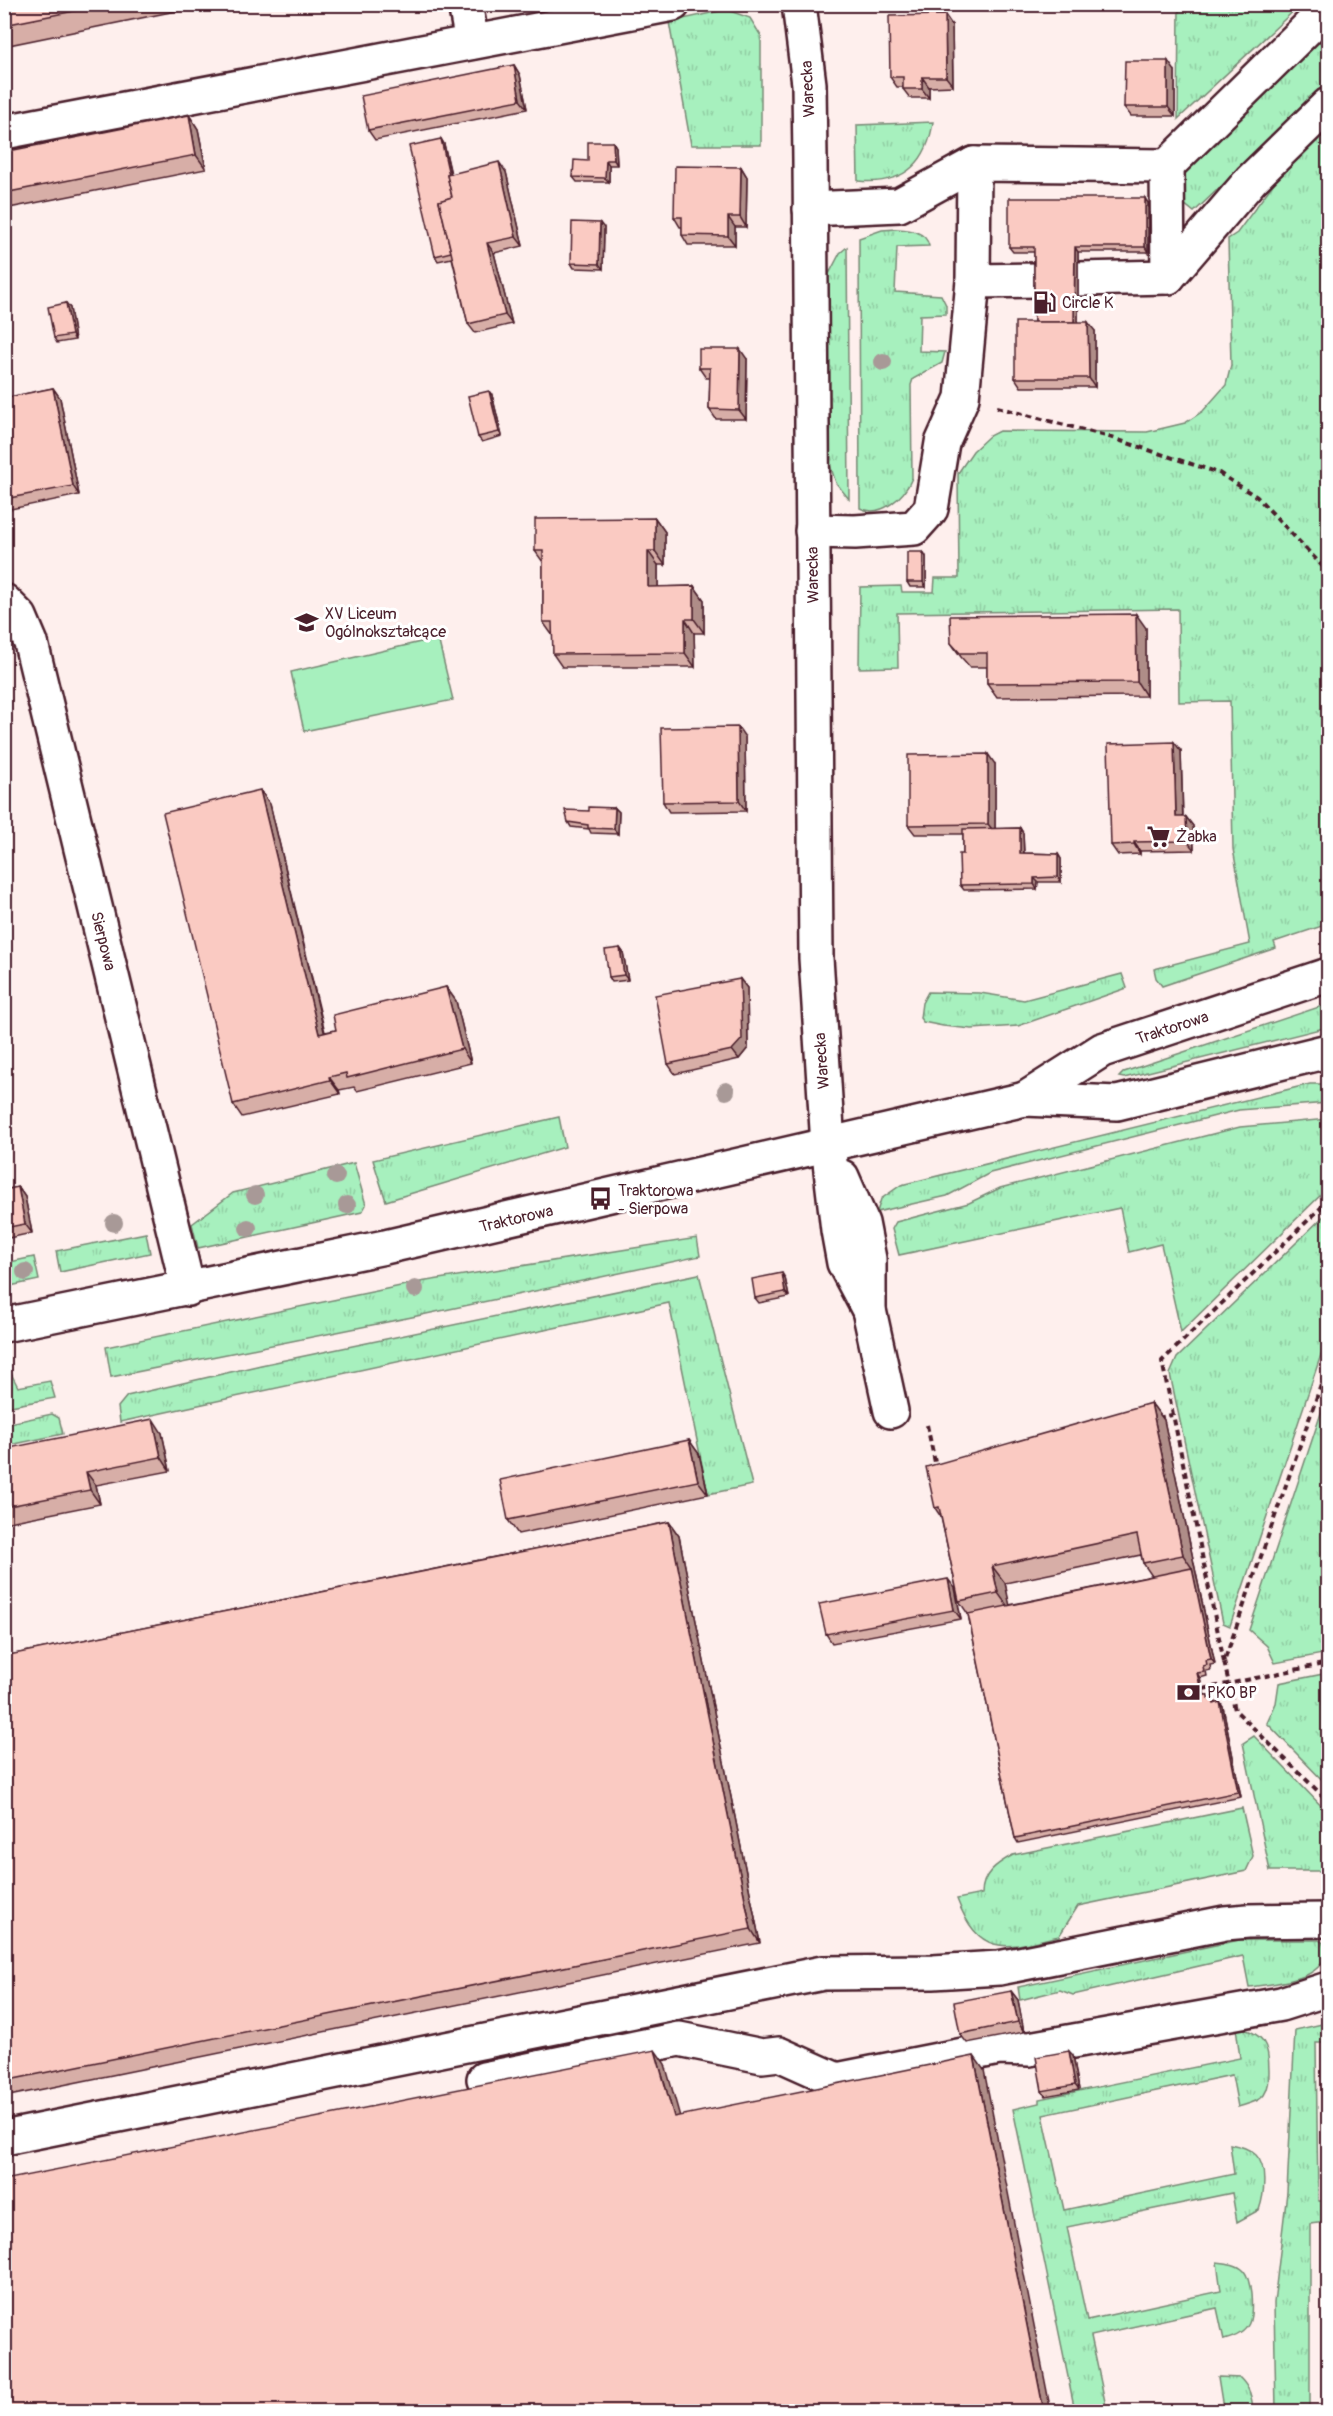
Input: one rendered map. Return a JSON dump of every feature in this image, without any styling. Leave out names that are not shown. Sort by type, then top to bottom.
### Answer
[{"type":"street","points":[[465,4],[472,42]]},
{"type":"street","points":[[4,132],[673,4]]},
{"type":"street","name":"Warecka","points":[[799,4],[808,84],[816,958],[828,1145],[844,1263],[870,1310],[891,1411]]},
{"type":"street","points":[[810,209],[899,205],[974,164],[1167,166],[1329,8]]},
{"type":"street","points":[[1078,279],[1168,277],[1251,180],[1329,105]]},
{"type":"street","points":[[812,531],[855,532],[915,528],[932,509],[942,442],[962,398],[973,281],[974,164]]},
{"type":"street","points":[[1167,166],[1168,277]]},
{"type":"street","points":[[973,281],[1037,280]]},
{"type":"street","name":"Sierpowa","points":[[4,601],[20,617],[31,643],[188,1289]]},
{"type":"street","name":"Traktorowa","points":[[1025,1099],[1102,1050],[1329,975]]},
{"type":"street","name":"Traktorowa","points":[[4,1325],[385,1247],[1025,1099],[1117,1102],[1329,1051]]},
{"type":"street","points":[[4,2138],[824,1973],[933,1972],[999,1968],[1225,1923],[1329,1920]]},
{"type":"street","points":[[484,2079],[679,2039],[762,2056],[779,2054],[837,2080],[999,2048],[1029,2049],[1281,2004],[1329,1989]]},
{"type":"path","points":[[962,398],[1106,436],[1219,473],[1257,497],[1329,572]]},
{"type":"path","points":[[1329,1201],[1162,1361],[1235,1710],[1329,1801]]},
{"type":"path","points":[[1224,1662],[1329,1365]]},
{"type":"path","points":[[925,1415],[936,1471]]},
{"type":"path","points":[[1150,1420],[1172,1415]]},
{"type":"path","points":[[1203,1689],[1329,1663]]},
{"type":"green space","points":[[1179,4],[1300,5],[1178,119]]},
{"type":"green space","points":[[730,11],[750,18],[761,36],[761,145],[691,145],[669,22]]},
{"type":"green space","points":[[1328,27],[1328,84],[1194,212],[1183,203],[1181,180],[1187,165]]},
{"type":"green space","points":[[933,122],[925,150],[910,169],[887,180],[858,181],[857,125]]},
{"type":"green space","points":[[1328,127],[1328,924],[1274,942],[1276,948],[1162,986],[1156,978],[1154,969],[1250,944],[1233,849],[1230,701],[1179,702],[1178,609],[897,613],[898,667],[859,668],[860,587],[901,586],[902,592],[934,592],[935,578],[959,578],[958,473],[973,451],[989,436],[999,431],[1147,432],[1185,423],[1203,411],[1226,385],[1231,365],[1228,239],[1237,233],[1282,172]]},
{"type":"green space","points":[[897,229],[921,234],[929,246],[897,247],[895,292],[941,295],[946,305],[946,314],[920,315],[919,351],[945,352],[942,363],[913,379],[911,385],[912,478],[909,485],[891,504],[868,511],[860,508],[859,238],[882,230]]},
{"type":"green space","points":[[847,247],[849,499],[836,483],[830,465],[828,276],[840,253]]},
{"type":"green space","points":[[438,638],[453,700],[304,731],[291,672]]},
{"type":"green space","points":[[1122,974],[1127,988],[1018,1026],[972,1029],[923,1022],[920,1018],[922,1003],[928,992],[980,993],[1024,1000]]},
{"type":"green space","points":[[1328,1004],[1328,1027],[1124,1078],[1119,1077],[1124,1072]]},
{"type":"green space","points":[[1310,1084],[1328,1084],[1328,1103],[1239,1110],[990,1173],[947,1196],[877,1212],[881,1199],[901,1185]]},
{"type":"green space","points":[[559,1117],[565,1147],[386,1201],[373,1160]]},
{"type":"green space","points":[[1328,1119],[1328,1188],[1181,1332],[1161,1244],[1129,1252],[1120,1208],[899,1255],[892,1229],[896,1222],[969,1203],[1000,1188],[1240,1127]]},
{"type":"green space","points":[[354,1163],[366,1205],[362,1212],[198,1248],[192,1224],[233,1193]]},
{"type":"green space","points":[[1328,1212],[1328,1334],[1230,1626],[1223,1623],[1170,1374],[1177,1358]]},
{"type":"green space","points":[[146,1233],[150,1253],[60,1272],[56,1251]]},
{"type":"green space","points":[[697,1238],[700,1256],[111,1377],[106,1347],[420,1282]]},
{"type":"green space","points":[[34,1257],[39,1280],[5,1287],[5,1263]]},
{"type":"green space","points":[[699,1274],[752,1485],[708,1494],[669,1303],[120,1422],[118,1407],[127,1396],[261,1365]]},
{"type":"green space","points":[[5,1362],[18,1387],[50,1381],[55,1398],[5,1407],[5,1389],[8,1388],[5,1383]]},
{"type":"green space","points":[[1328,1392],[1328,1653],[1275,1663],[1267,1646],[1249,1630]]},
{"type":"green space","points":[[52,1414],[59,1418],[63,1434],[5,1446],[5,1424]]},
{"type":"green space","points":[[1328,1673],[1328,1786],[1267,1723],[1276,1703],[1279,1683]]},
{"type":"green space","points":[[1254,1736],[1328,1813],[1328,1871],[1270,1871],[1243,1743]]},
{"type":"green space","points":[[1242,1808],[1253,1856],[1246,1871],[1078,1906],[1059,1936],[1010,1946],[986,1941],[975,1932],[966,1919],[957,1899],[982,1894],[987,1875],[1013,1855]]},
{"type":"green space","points":[[1239,1940],[1319,1940],[1326,1945],[1325,1957],[1319,1967],[1310,1973],[1272,1984],[1249,1987],[1243,1956],[1073,1995],[1060,1990],[1020,2000],[1018,1987]]},
{"type":"green space","points":[[1322,2024],[1328,2025],[1328,2043],[1316,2043],[1318,2201],[1328,2201],[1328,2222],[1310,2224],[1310,2411],[1276,2411],[1274,2303],[1287,2192],[1295,2030]]},
{"type":"green space","points":[[1236,2027],[1259,2036],[1268,2054],[1268,2086],[1264,2095],[1256,2101],[1238,2107],[1232,2075],[1043,2115],[1064,2210],[1234,2174],[1230,2144],[1247,2149],[1256,2155],[1264,2174],[1259,2210],[1237,2222],[1232,2193],[1067,2227],[1087,2320],[1221,2291],[1217,2262],[1235,2265],[1244,2271],[1249,2282],[1252,2303],[1249,2324],[1240,2333],[1224,2340],[1217,2308],[1091,2336],[1107,2411],[1075,2411],[1013,2109],[1039,2103],[1039,2099],[1240,2058]]},
{"type":"green space","points":[[1218,2377],[1240,2378],[1250,2393],[1253,2411],[1209,2411],[1223,2408]]},
{"type":"building","points":[[4,4],[109,4],[4,25]]},
{"type":"building","points":[[945,15],[946,77],[922,77],[922,89],[903,89],[903,77],[890,77],[889,16]]},
{"type":"building","points":[[1125,61],[1168,61],[1168,107],[1124,107]]},
{"type":"building","points":[[514,65],[520,100],[368,130],[361,96]]},
{"type":"building","points":[[189,115],[196,155],[4,193],[4,152]]},
{"type":"building","points":[[441,139],[452,197],[439,201],[451,252],[435,256],[409,146]]},
{"type":"building","points":[[588,142],[613,142],[614,160],[606,160],[605,178],[573,177],[574,160],[588,161]]},
{"type":"building","points":[[499,162],[516,237],[487,243],[505,315],[468,324],[439,201],[452,197],[447,175]]},
{"type":"building","points":[[675,166],[741,167],[740,217],[728,217],[728,236],[682,235],[682,217],[674,217]]},
{"type":"building","points":[[1009,198],[1145,198],[1145,247],[1075,247],[1074,322],[1034,322],[1034,247],[1009,247]]},
{"type":"building","points":[[572,222],[600,223],[599,264],[571,263]]},
{"type":"building","points":[[66,303],[72,335],[54,338],[48,307]]},
{"type":"building","points":[[1015,322],[1088,322],[1089,378],[1015,378]]},
{"type":"building","points":[[699,349],[740,349],[739,410],[709,409],[710,368],[699,368]]},
{"type":"building","points":[[53,388],[73,486],[4,499],[4,398]]},
{"type":"building","points":[[489,391],[499,432],[478,437],[468,396]]},
{"type":"building","points":[[655,518],[655,551],[648,551],[648,587],[694,586],[694,619],[685,619],[685,653],[553,654],[552,622],[543,622],[543,551],[535,551],[535,519]]},
{"type":"building","points":[[907,552],[923,552],[923,582],[907,582]]},
{"type":"building","points":[[1136,614],[1137,682],[987,683],[987,653],[960,653],[951,643],[950,616]]},
{"type":"building","points":[[738,727],[739,801],[663,802],[661,728]]},
{"type":"building","points":[[1174,742],[1176,817],[1186,817],[1187,841],[1111,845],[1108,744]]},
{"type":"building","points":[[988,754],[988,824],[908,825],[908,755]]},
{"type":"building","points":[[260,790],[319,1034],[336,1030],[333,1015],[446,987],[462,1049],[347,1078],[346,1073],[329,1077],[330,1080],[233,1104],[163,813]]},
{"type":"building","points":[[589,807],[615,808],[614,829],[588,828],[588,825],[568,822],[565,810],[589,811]]},
{"type":"building","points":[[1020,828],[1020,853],[1058,854],[1058,877],[1034,878],[1034,884],[960,885],[959,854],[963,854],[963,829]]},
{"type":"building","points":[[620,948],[624,975],[609,977],[605,950]]},
{"type":"building","points":[[740,979],[742,1039],[732,1050],[668,1064],[655,995]]},
{"type":"building","points":[[18,1187],[25,1224],[4,1228],[4,1190]]},
{"type":"building","points":[[782,1273],[785,1292],[755,1298],[752,1279]]},
{"type":"building","points":[[1151,1403],[1183,1555],[1143,1563],[1137,1535],[992,1566],[998,1593],[959,1601],[939,1507],[935,1508],[926,1467]]},
{"type":"building","points":[[153,1419],[161,1457],[86,1472],[90,1490],[4,1507],[4,1449]]},
{"type":"building","points":[[689,1440],[698,1481],[508,1520],[500,1480]]},
{"type":"building","points":[[669,1522],[751,1929],[4,2081],[4,1656]]},
{"type":"building","points":[[1192,1568],[1211,1659],[1206,1660],[1207,1665],[1203,1666],[1204,1672],[1197,1673],[1202,1695],[1208,1695],[1208,1698],[1213,1697],[1214,1704],[1220,1702],[1238,1792],[1015,1838],[968,1614]]},
{"type":"building","points":[[948,1579],[954,1610],[826,1634],[819,1604]]},
{"type":"building","points":[[1011,1991],[1018,2022],[960,2034],[954,2002]]},
{"type":"building","points":[[655,2050],[674,2117],[974,2056],[1044,2412],[4,2412],[4,2180]]},
{"type":"building","points":[[1069,2051],[1075,2085],[1042,2091],[1036,2057]]},
{"type":"place","name":"Circle K","points":[[1044,302]]},
{"type":"place","name":"XV Liceum Ogólnokształcące","points":[[307,622]]},
{"type":"place","name":"Żabka","points":[[1158,836]]},
{"type":"place","name":"Traktorowa - Sierpowa","points":[[600,1199]]},
{"type":"place","name":"PKO BP","points":[[1189,1692]]}]
